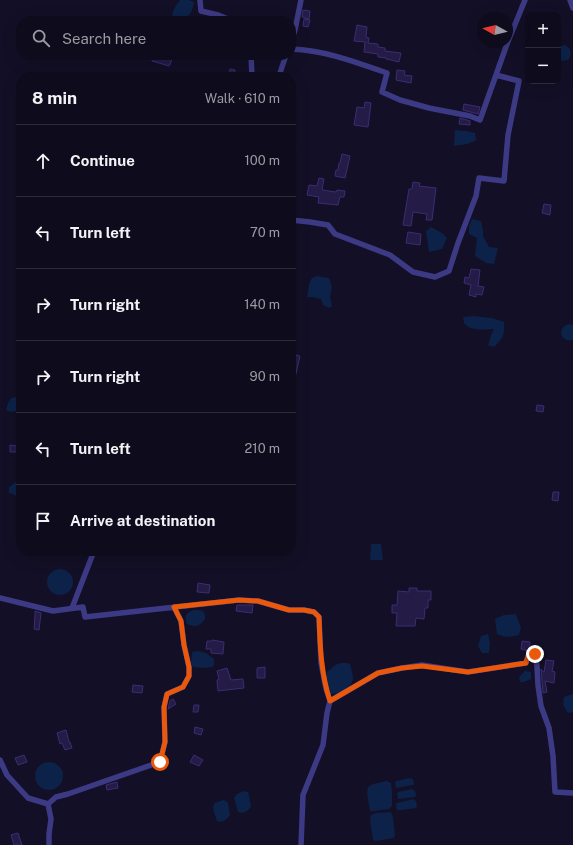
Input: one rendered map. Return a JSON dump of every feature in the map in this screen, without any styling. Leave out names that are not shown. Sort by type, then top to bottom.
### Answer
[{"type":"street","points":[[200,0],[201,11],[221,16]]},
{"type":"street","points":[[296,25],[301,0]]},
{"type":"street","points":[[296,49],[340,57],[387,73],[382,92],[400,100],[428,108],[470,116],[480,120],[525,0]]},
{"type":"street","points":[[570,0],[573,8]]},
{"type":"street","points":[[251,60],[252,72]]},
{"type":"street","points":[[280,72],[284,60]]},
{"type":"street","points":[[296,220],[328,225],[335,234],[390,255],[412,272],[435,276],[449,272],[458,243],[476,196],[479,178],[504,181],[508,135],[520,81],[496,75]]},
{"type":"street","points":[[72,608],[92,556]]},
{"type":"street","points":[[0,598],[53,611],[83,607],[86,616],[239,600],[258,601],[289,610],[314,612],[319,617],[321,663],[330,701],[323,745],[303,795],[300,845]]},
{"type":"street","points":[[48,804],[56,796],[68,794],[160,762],[165,742],[164,707],[167,694],[183,687],[189,676],[189,667],[181,621],[174,607]]},
{"type":"street","points":[[330,701],[378,673],[422,666],[468,672],[526,663],[528,656],[535,654],[540,699],[549,728],[553,756],[555,792],[573,793]]},
{"type":"street","points":[[0,760],[7,775],[28,798],[48,804]]},
{"type":"street","points":[[48,804],[51,819],[49,845]]},
{"type":"water","points":[[180,0],[189,0],[194,2],[191,13],[188,16],[173,16],[172,14]]},
{"type":"water","points":[[564,45],[570,49],[571,53],[568,60],[561,60],[561,46]]},
{"type":"water","points":[[455,130],[475,133],[476,140],[463,145],[454,146]]},
{"type":"water","points":[[472,219],[481,221],[483,236],[489,247],[498,248],[494,264],[486,263],[475,256],[477,238],[469,234],[469,226]]},
{"type":"water","points":[[431,227],[442,233],[447,238],[442,249],[429,252],[426,231]]},
{"type":"water","points":[[317,276],[329,278],[332,287],[330,297],[332,306],[329,308],[323,305],[321,299],[307,297],[309,284],[312,278]]},
{"type":"water","points":[[473,316],[492,318],[504,322],[503,336],[494,347],[488,345],[494,329],[474,329],[470,328],[464,323],[463,317]]},
{"type":"water","points":[[569,324],[573,325],[573,340],[565,339],[561,335],[562,329]]},
{"type":"water","points":[[16,397],[16,411],[11,412],[6,410],[11,398]]},
{"type":"water","points":[[16,482],[16,496],[9,493],[9,487]]},
{"type":"water","points":[[371,544],[381,544],[383,560],[370,560]]},
{"type":"water","points":[[60,569],[69,573],[73,582],[69,591],[60,595],[51,591],[47,582],[51,573]]},
{"type":"water","points":[[194,610],[202,611],[205,614],[205,619],[198,626],[187,624],[186,621],[186,615]]},
{"type":"water","points":[[516,614],[521,628],[519,635],[508,637],[497,634],[495,619],[504,615]]},
{"type":"water","points":[[488,634],[490,644],[489,653],[482,653],[478,646],[481,636]]},
{"type":"water","points":[[198,651],[206,653],[214,659],[214,665],[212,667],[193,667],[191,663],[192,652]]},
{"type":"water","points":[[341,663],[350,664],[353,676],[352,682],[345,690],[330,694],[327,683],[327,672],[335,665]]},
{"type":"water","points":[[525,671],[531,672],[531,679],[520,682],[519,677]]},
{"type":"water","points":[[573,694],[573,712],[568,713],[563,705],[564,697]]},
{"type":"water","points":[[49,762],[59,766],[63,776],[59,786],[49,790],[39,786],[35,776],[39,766]]},
{"type":"water","points":[[410,778],[413,779],[413,785],[396,788],[396,781]]},
{"type":"water","points":[[387,781],[391,783],[392,806],[389,809],[370,811],[367,793],[368,787],[373,784]]},
{"type":"water","points":[[412,789],[415,791],[415,797],[398,799],[398,792]]},
{"type":"water","points":[[244,791],[248,792],[251,806],[246,812],[240,813],[238,812],[234,798],[237,794]]},
{"type":"water","points":[[413,799],[416,801],[416,808],[397,810],[397,803]]},
{"type":"water","points":[[223,800],[228,803],[230,815],[224,821],[219,822],[217,821],[213,806],[215,803]]},
{"type":"water","points":[[391,812],[393,817],[394,838],[376,841],[373,840],[370,821],[371,815],[376,813]]},
{"type":"building","points":[[303,10],[310,11],[309,19],[302,17]]},
{"type":"building","points":[[304,19],[310,20],[308,27],[303,26]]},
{"type":"building","points":[[357,25],[367,27],[366,37],[369,38],[368,43],[378,44],[378,47],[385,48],[385,51],[401,53],[399,62],[378,57],[378,54],[364,52],[365,42],[354,41]]},
{"type":"building","points":[[152,60],[172,60],[169,66]]},
{"type":"building","points":[[230,69],[235,70],[235,72],[230,72]]},
{"type":"building","points":[[397,70],[405,71],[404,75],[412,76],[411,83],[396,80]]},
{"type":"building","points":[[365,102],[371,103],[368,127],[354,125],[357,107],[364,108]]},
{"type":"building","points":[[464,104],[480,107],[478,114],[463,110]]},
{"type":"building","points":[[460,118],[470,121],[470,125],[459,124]]},
{"type":"building","points":[[342,154],[350,156],[345,178],[335,176]]},
{"type":"building","points":[[319,178],[324,179],[322,190],[336,192],[337,190],[345,191],[344,197],[340,197],[338,205],[318,203],[319,197],[307,195],[309,185],[317,186]]},
{"type":"building","points":[[413,182],[420,183],[419,186],[436,188],[432,220],[426,220],[427,214],[413,212],[411,226],[403,225],[409,189],[412,189]]},
{"type":"building","points":[[544,204],[551,205],[550,215],[542,213]]},
{"type":"building","points":[[408,232],[421,234],[420,245],[406,243]]},
{"type":"building","points":[[471,269],[480,270],[478,286],[484,287],[482,295],[476,294],[476,297],[469,295],[471,285],[464,283],[465,277],[469,278]]},
{"type":"building","points":[[296,355],[300,356],[296,374]]},
{"type":"building","points":[[537,405],[544,406],[543,412],[536,411]]},
{"type":"building","points":[[10,445],[16,446],[16,452],[10,452]]},
{"type":"building","points":[[553,492],[559,492],[558,501],[552,500]]},
{"type":"building","points":[[198,583],[210,585],[209,593],[197,592]]},
{"type":"building","points":[[409,588],[417,588],[417,591],[431,591],[431,600],[428,600],[428,608],[425,608],[424,619],[416,618],[415,626],[396,626],[397,613],[392,613],[392,605],[397,605],[398,591],[409,592]]},
{"type":"building","points":[[237,605],[253,605],[252,613],[236,611]]},
{"type":"building","points":[[35,611],[41,613],[39,630],[34,629]]},
{"type":"building","points":[[212,640],[224,642],[223,654],[211,653],[211,649],[206,649],[207,641]]},
{"type":"building","points":[[522,641],[530,642],[529,651],[521,649]]},
{"type":"building","points":[[546,660],[554,661],[552,671],[555,672],[554,683],[545,681],[547,692],[543,693],[541,669],[544,672]]},
{"type":"building","points":[[265,667],[265,678],[257,678],[257,668]]},
{"type":"building","points":[[227,668],[231,680],[243,679],[244,688],[218,691],[217,680],[219,679],[217,671]]},
{"type":"building","points":[[133,685],[143,686],[142,693],[132,692]]},
{"type":"building","points":[[173,699],[176,704],[168,709],[170,701]]},
{"type":"building","points":[[194,705],[199,705],[198,712],[193,712]]},
{"type":"building","points":[[195,727],[203,729],[201,735],[194,733]]},
{"type":"building","points":[[66,730],[72,748],[65,750],[62,743],[60,744],[57,733]]},
{"type":"building","points":[[24,755],[27,762],[18,765],[15,758]]},
{"type":"building","points":[[194,755],[203,760],[199,766],[190,762]]},
{"type":"building","points":[[117,782],[118,788],[107,790],[106,785]]},
{"type":"building","points":[[18,833],[22,845],[14,845],[11,835]]},
{"type":"route","points":[[160,762],[165,742],[164,707],[167,694],[183,687],[189,676],[189,667],[181,621],[174,607],[239,600],[258,601],[289,610],[314,612],[319,617],[321,663],[330,701],[378,673],[422,666],[468,672],[526,663],[528,656],[535,654]]}]
